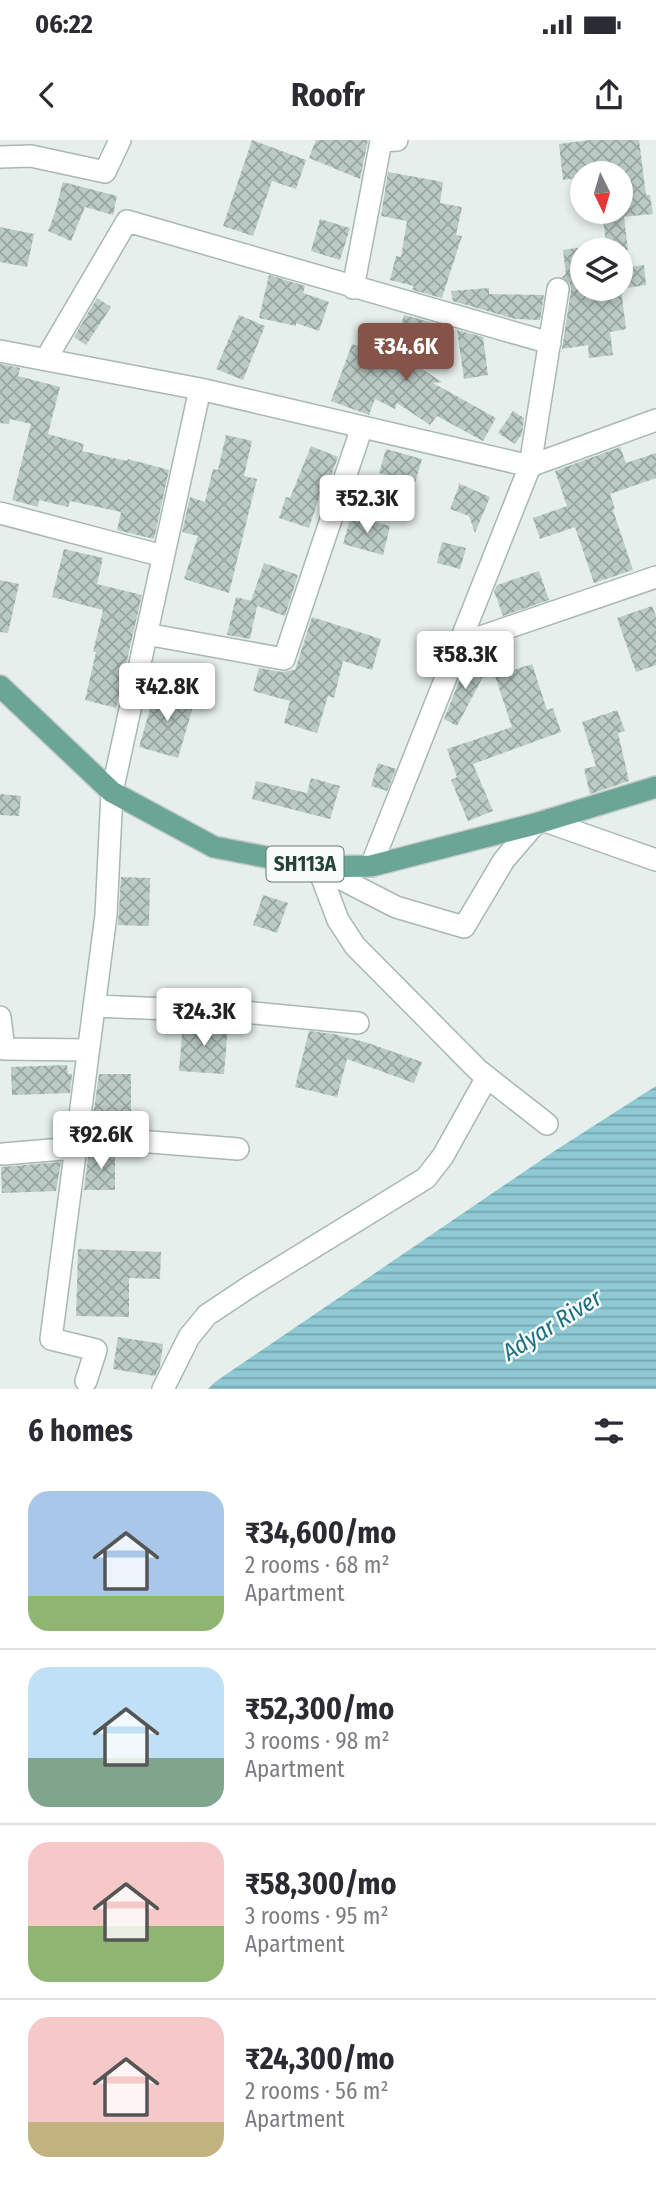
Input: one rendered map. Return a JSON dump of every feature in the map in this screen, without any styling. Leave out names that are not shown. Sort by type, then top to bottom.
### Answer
[{"type":"main road","name":"SH113A","points":[[0,686],[112,792],[214,847],[318,867],[371,866],[540,822],[656,787]]},
{"type":"street","points":[[0,157],[33,148],[105,172],[120,140]]},
{"type":"street","points":[[353,288],[382,141],[397,140]]},
{"type":"street","points":[[46,359],[127,221],[550,343]]},
{"type":"street","points":[[371,866],[530,466],[558,289]]},
{"type":"street","points":[[0,351],[200,389],[530,466],[656,420]]},
{"type":"street","points":[[86,1381],[96,1350],[51,1339],[106,915],[112,792],[200,389]]},
{"type":"street","points":[[146,634],[284,659],[362,427]]},
{"type":"street","points":[[0,513],[163,556]]},
{"type":"street","points":[[460,644],[656,577]]},
{"type":"street","points":[[318,867],[396,907],[464,927],[504,860],[540,822],[656,860]]},
{"type":"street","points":[[318,867],[338,920],[355,946],[487,1077],[547,1124]]},
{"type":"street","points":[[93,1006],[244,1012],[359,1023]]},
{"type":"street","points":[[0,1017],[4,1049],[88,1049]]},
{"type":"street","points":[[163,1389],[189,1337],[207,1315],[426,1178],[443,1156],[487,1077]]},
{"type":"street","points":[[3,1154],[76,1142],[238,1149]]},
{"type":"water","name":"Adyar River","points":[[656,1086],[656,1389],[208,1389],[556,1150]]},
{"type":"building","points":[[252,140],[306,160],[296,189],[272,181],[253,236],[223,226]]},
{"type":"building","points":[[316,140],[368,140],[360,179],[309,158]]},
{"type":"building","points":[[590,140],[639,140],[646,195],[650,195],[653,214],[634,216],[634,161],[570,161],[570,179],[563,180],[559,144]]},
{"type":"building","points":[[388,172],[443,182],[440,203],[462,207],[456,235],[462,236],[442,298],[412,290],[414,286],[390,280],[396,256],[401,257],[407,221],[381,216]]},
{"type":"building","points":[[63,182],[117,196],[113,215],[85,207],[71,241],[48,231]]},
{"type":"building","points":[[320,219],[350,228],[340,260],[311,251]]},
{"type":"building","points":[[604,224],[625,224],[627,238],[605,238]]},
{"type":"building","points":[[0,227],[34,234],[27,267],[0,262]]},
{"type":"building","points":[[570,249],[570,284],[562,277],[566,274],[563,250]]},
{"type":"building","points":[[644,265],[646,285],[633,287],[633,266]]},
{"type":"building","points":[[269,275],[305,286],[303,293],[329,302],[319,331],[296,323],[296,326],[259,318]]},
{"type":"building","points":[[489,288],[489,294],[544,295],[540,320],[515,319],[453,301],[451,291]]},
{"type":"building","points":[[570,297],[570,301],[622,301],[626,329],[610,332],[613,355],[589,358],[588,345],[562,349]]},
{"type":"building","points":[[97,298],[111,307],[86,345],[74,337]]},
{"type":"building","points":[[239,315],[265,326],[243,380],[216,369]]},
{"type":"building","points":[[404,315],[434,323],[419,367],[442,382],[433,383],[496,418],[483,441],[437,416],[430,425],[397,403],[395,409],[375,399],[369,415],[331,401],[352,344],[391,358]]},
{"type":"building","points":[[457,330],[483,337],[488,375],[464,379]]},
{"type":"building","points":[[0,364],[20,368],[18,376],[60,387],[48,434],[84,444],[82,451],[169,470],[154,539],[117,530],[121,512],[70,501],[68,507],[39,500],[38,507],[12,500],[31,424],[10,419],[9,424],[0,423]]},
{"type":"building","points":[[513,411],[524,418],[522,434],[515,444],[498,433]]},
{"type":"building","points":[[226,435],[252,441],[244,476],[257,479],[229,593],[184,579],[198,536],[182,532],[190,497],[205,502],[213,469],[218,470]]},
{"type":"building","points":[[311,446],[338,457],[325,493],[321,491],[309,528],[279,518],[286,497],[290,498]]},
{"type":"building","points":[[620,447],[626,463],[656,453],[656,478],[610,494],[633,570],[594,583],[575,527],[540,539],[533,518],[567,506],[555,471]]},
{"type":"building","points":[[386,449],[422,459],[415,483],[379,473]]},
{"type":"building","points":[[458,483],[490,497],[475,533],[469,516],[450,509]]},
{"type":"building","points":[[351,516],[390,526],[383,555],[343,544]]},
{"type":"building","points":[[442,542],[466,548],[460,569],[437,563]]},
{"type":"building","points":[[64,549],[103,558],[97,584],[142,595],[116,708],[85,700],[103,610],[52,597]]},
{"type":"building","points":[[264,563],[298,575],[285,616],[257,606],[250,639],[227,635],[236,597],[251,601]]},
{"type":"building","points":[[539,571],[549,600],[503,616],[494,591],[497,585]]},
{"type":"building","points":[[0,580],[19,584],[8,633],[0,632]]},
{"type":"building","points":[[652,606],[656,616],[656,665],[636,672],[617,618]]},
{"type":"building","points":[[312,617],[381,639],[372,670],[343,661],[334,698],[328,696],[317,733],[284,723],[290,701],[253,691],[259,668],[282,672],[295,670]]},
{"type":"building","points":[[468,659],[487,669],[457,726],[444,719]]},
{"type":"building","points":[[532,664],[547,710],[553,708],[561,732],[473,764],[493,811],[468,821],[451,780],[457,777],[447,749],[512,727],[495,676]]},
{"type":"building","points":[[156,688],[195,700],[178,758],[139,747]]},
{"type":"building","points":[[617,710],[625,731],[618,733],[629,781],[590,794],[584,769],[596,766],[582,722]]},
{"type":"building","points":[[378,763],[396,769],[387,791],[371,786]]},
{"type":"building","points":[[311,778],[340,786],[330,819],[252,799],[256,781],[307,793]]},
{"type":"building","points":[[0,794],[21,796],[19,816],[0,815]]},
{"type":"building","points":[[121,877],[150,878],[149,926],[118,925]]},
{"type":"building","points":[[263,895],[288,903],[277,933],[253,925]]},
{"type":"building","points":[[183,1023],[228,1025],[224,1074],[179,1071]]},
{"type":"building","points":[[309,1031],[368,1043],[422,1062],[414,1083],[347,1059],[337,1097],[295,1087]]},
{"type":"building","points":[[67,1065],[68,1074],[72,1074],[70,1093],[12,1095],[11,1067]]},
{"type":"building","points":[[99,1074],[131,1074],[131,1127],[92,1124]]},
{"type":"building","points":[[89,1150],[115,1152],[115,1190],[84,1190]]},
{"type":"building","points":[[61,1162],[56,1191],[2,1193],[1,1167]]},
{"type":"building","points":[[78,1249],[161,1252],[160,1279],[129,1278],[129,1317],[76,1316]]},
{"type":"building","points":[[118,1337],[163,1344],[160,1366],[155,1376],[113,1369]]}]
